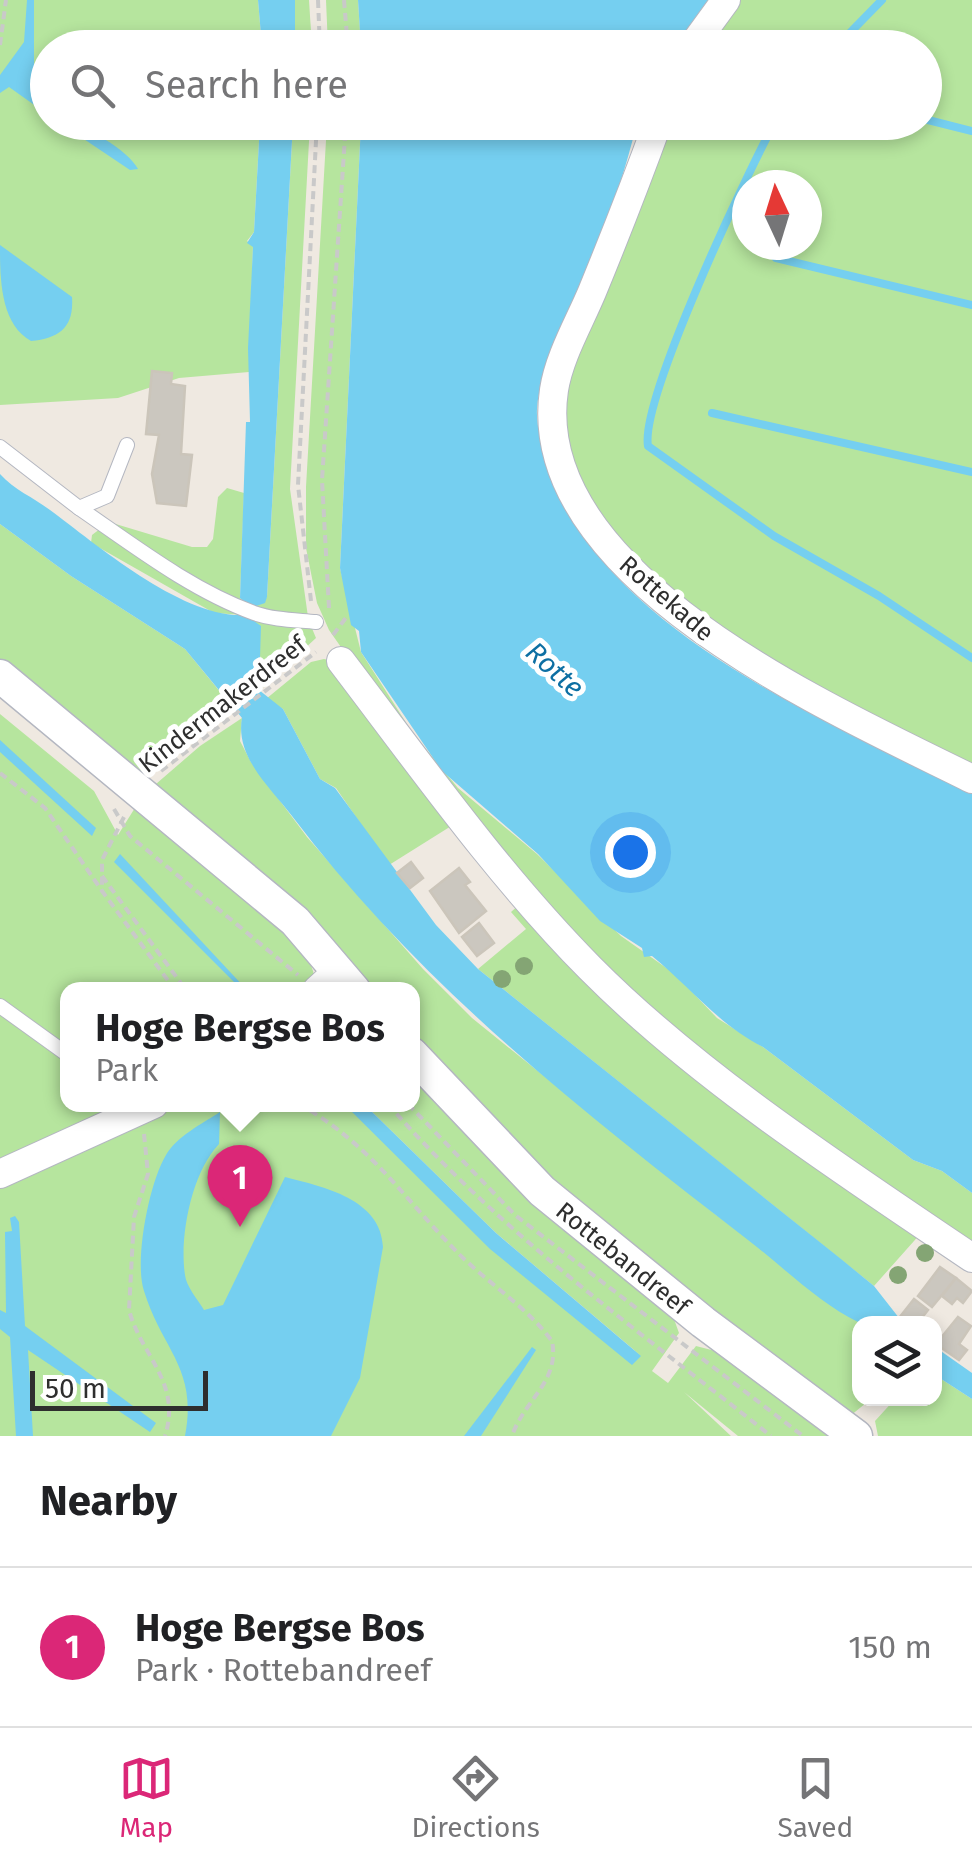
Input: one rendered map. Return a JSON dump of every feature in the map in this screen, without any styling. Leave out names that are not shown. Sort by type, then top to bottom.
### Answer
[{"type":"street","points":[[705,30],[726,0]]},
{"type":"street","name":"Rottekade","points":[[651,140],[554,387],[553,439],[568,480],[595,528],[634,574],[725,648],[972,780]]},
{"type":"street","points":[[334,652],[500,868],[593,972],[769,1116],[972,1258]]},
{"type":"street","points":[[0,676],[295,921],[327,981]]},
{"type":"street","name":"Rottebandreef","points":[[420,1062],[542,1191],[703,1322],[856,1436]]},
{"type":"street","points":[[0,1174],[133,1112]]},
{"type":"lane","points":[[79,508],[108,496],[128,445]]},
{"type":"lane","points":[[0,447],[79,508],[159,562],[249,610],[324,622]]},
{"type":"lane","points":[[0,1006],[60,1049]]},
{"type":"path","points":[[0,46],[6,0]]},
{"type":"path","points":[[318,0],[319,30]]},
{"type":"path","points":[[344,0],[346,30]]},
{"type":"path","points":[[316,140],[298,485],[303,557],[334,652]]},
{"type":"path","points":[[334,652],[324,622],[322,480],[345,140]]},
{"type":"path","name":"Kindermakerdreef","points":[[138,792],[264,694],[334,652],[348,615]]},
{"type":"path","points":[[0,772],[46,808],[169,982]]},
{"type":"path","points":[[102,891],[108,841],[122,822],[153,856],[256,936],[327,981]]},
{"type":"path","points":[[102,876],[180,982]]},
{"type":"path","points":[[143,1112],[149,1165],[134,1217],[130,1310],[133,1325],[160,1367],[169,1412],[165,1436]]},
{"type":"path","points":[[312,1112],[377,1160],[458,1252],[552,1342],[556,1361],[552,1373],[512,1436]]},
{"type":"path","points":[[395,1112],[442,1168],[508,1225],[771,1436]]},
{"type":"path","name":"Rottebandreef","points":[[416,1112],[514,1215],[802,1436]]},
{"type":"green space","points":[[0,0],[258,0],[261,30],[30,30],[30,140],[259,140],[254,232],[247,241],[253,246],[249,372],[179,378],[118,398],[0,405]]},
{"type":"green space","points":[[295,0],[309,0],[311,30],[295,30]]},
{"type":"green space","points":[[326,0],[358,0],[360,30],[327,30]]},
{"type":"green space","points":[[735,0],[972,0],[972,771],[779,668],[711,622],[650,572],[602,516],[571,455],[564,390],[661,140],[942,140],[942,30],[713,30]]},
{"type":"green space","points":[[292,140],[309,140],[290,489],[308,617],[253,607],[267,597]]},
{"type":"green space","points":[[326,140],[360,140],[340,568],[361,652],[412,732],[458,788],[537,854],[621,936],[675,974],[717,1018],[763,1047],[913,1160],[942,1171],[972,1193],[972,1244],[690,1048],[555,923],[380,703],[329,630],[317,603],[306,548]]},
{"type":"green space","points":[[227,488],[244,493],[240,598],[246,603],[244,615],[214,613],[91,543],[92,535],[109,522],[192,547],[207,547],[213,539],[218,497]]},
{"type":"green space","points":[[0,524],[71,576],[185,649],[235,710],[148,771],[135,772],[0,664]]},
{"type":"green space","points":[[250,619],[311,626],[316,638],[259,691],[262,663]]},
{"type":"green space","points":[[332,661],[456,823],[389,865],[336,788],[320,779],[283,709],[266,699],[311,662]]},
{"type":"green space","points":[[0,714],[94,791],[118,835],[138,803],[209,859],[289,933],[314,975],[304,982],[60,982],[60,1112],[105,1112],[0,1161]]},
{"type":"green space","points":[[242,718],[240,741],[251,762],[307,837],[423,969],[472,1018],[715,1214],[852,1316],[852,1406],[862,1406],[850,1416],[552,1184],[420,1048],[420,982],[361,982],[156,784],[200,746]]},
{"type":"green space","points":[[520,904],[922,1232],[874,1286],[478,969],[526,929],[511,912]]},
{"type":"green space","points":[[420,1080],[670,1308],[679,1333],[652,1371],[668,1383],[696,1346],[731,1355],[839,1436],[738,1436],[684,1392],[731,1436],[0,1436],[0,1184],[154,1112],[361,1112],[495,1243],[640,1355],[496,1233],[372,1112],[420,1112]]},
{"type":"green space","points":[[942,1380],[972,1399],[972,1436],[878,1436],[875,1421],[889,1406],[942,1406]]},
{"type":"water","points":[[27,0],[34,0],[30,102],[9,87],[0,93],[0,75],[24,42]]},
{"type":"water","points":[[258,0],[295,0],[295,30],[261,30]]},
{"type":"water","points":[[358,0],[708,0],[686,30],[360,30]]},
{"type":"water","points":[[85,140],[107,140],[138,169],[130,170]]},
{"type":"water","points":[[259,140],[292,140],[267,597],[265,603],[253,607],[250,618],[261,626],[259,690],[283,709],[320,779],[335,788],[436,925],[478,969],[874,1286],[898,1316],[852,1318],[829,1305],[505,1043],[448,990],[341,877],[256,771],[244,746],[242,718],[185,649],[71,576],[0,524],[0,474],[142,577],[194,605],[243,615],[246,603],[240,598],[246,422],[250,422],[248,348],[253,247],[247,243],[254,232]]},
{"type":"water","name":"Rotte","points":[[360,140],[632,140],[598,247],[543,378],[537,415],[547,461],[574,521],[614,574],[665,621],[787,701],[972,794],[972,1193],[942,1171],[913,1160],[732,1028],[652,956],[644,957],[642,948],[600,921],[538,854],[442,771],[361,652],[359,631],[351,625],[340,568]]},
{"type":"water","points":[[0,245],[72,297],[71,316],[57,334],[31,341],[13,323],[4,299]]},
{"type":"water","points":[[0,740],[96,828],[92,836],[0,752]]},
{"type":"water","points":[[120,854],[239,982],[234,982],[114,862]]},
{"type":"water","points":[[220,1112],[219,1144],[195,1187],[184,1242],[186,1279],[204,1310],[223,1305],[285,1177],[348,1198],[372,1217],[380,1231],[383,1247],[360,1378],[331,1436],[185,1436],[187,1393],[144,1291],[142,1242],[154,1184],[166,1155],[183,1136]]},
{"type":"water","points":[[352,1112],[372,1112],[496,1233],[641,1356],[632,1365],[490,1249]]},
{"type":"water","points":[[15,1216],[19,1222],[25,1326],[156,1423],[150,1432],[28,1350],[33,1436],[16,1436],[10,1337],[0,1329],[0,1310],[6,1313],[5,1232],[12,1231],[10,1218]]},
{"type":"water","points":[[532,1347],[536,1350],[481,1436],[464,1436]]},
{"type":"water","points":[[942,1352],[972,1373],[972,1399],[942,1380]]},
{"type":"building","points":[[152,371],[172,373],[171,384],[185,386],[181,454],[192,455],[186,506],[157,503],[152,474],[159,435],[146,434]]},
{"type":"building","points":[[411,862],[423,878],[410,888],[397,873]]},
{"type":"building","points":[[459,868],[470,882],[465,885],[486,911],[459,933],[430,891]]},
{"type":"building","points":[[479,923],[494,943],[477,956],[462,937]]},
{"type":"building","points":[[940,1267],[956,1278],[932,1307],[918,1296]]},
{"type":"building","points":[[956,1278],[972,1291],[963,1303],[957,1298],[952,1304],[942,1296]]},
{"type":"building","points":[[914,1299],[928,1310],[923,1316],[901,1316]]},
{"type":"building","points":[[958,1317],[971,1326],[959,1344],[967,1350],[959,1360],[942,1348],[942,1337]]},
{"type":"waterway","points":[[853,30],[882,0]]},
{"type":"waterway","points":[[942,124],[972,131]]},
{"type":"waterway","points":[[766,140],[677,337],[650,421],[648,446],[774,536],[879,596],[972,658]]},
{"type":"waterway","points":[[784,260],[972,305]]},
{"type":"waterway","points":[[712,413],[972,472]]},
{"type":"place","name":"Hoge Bergse Bos","points":[[240,1227]]}]
